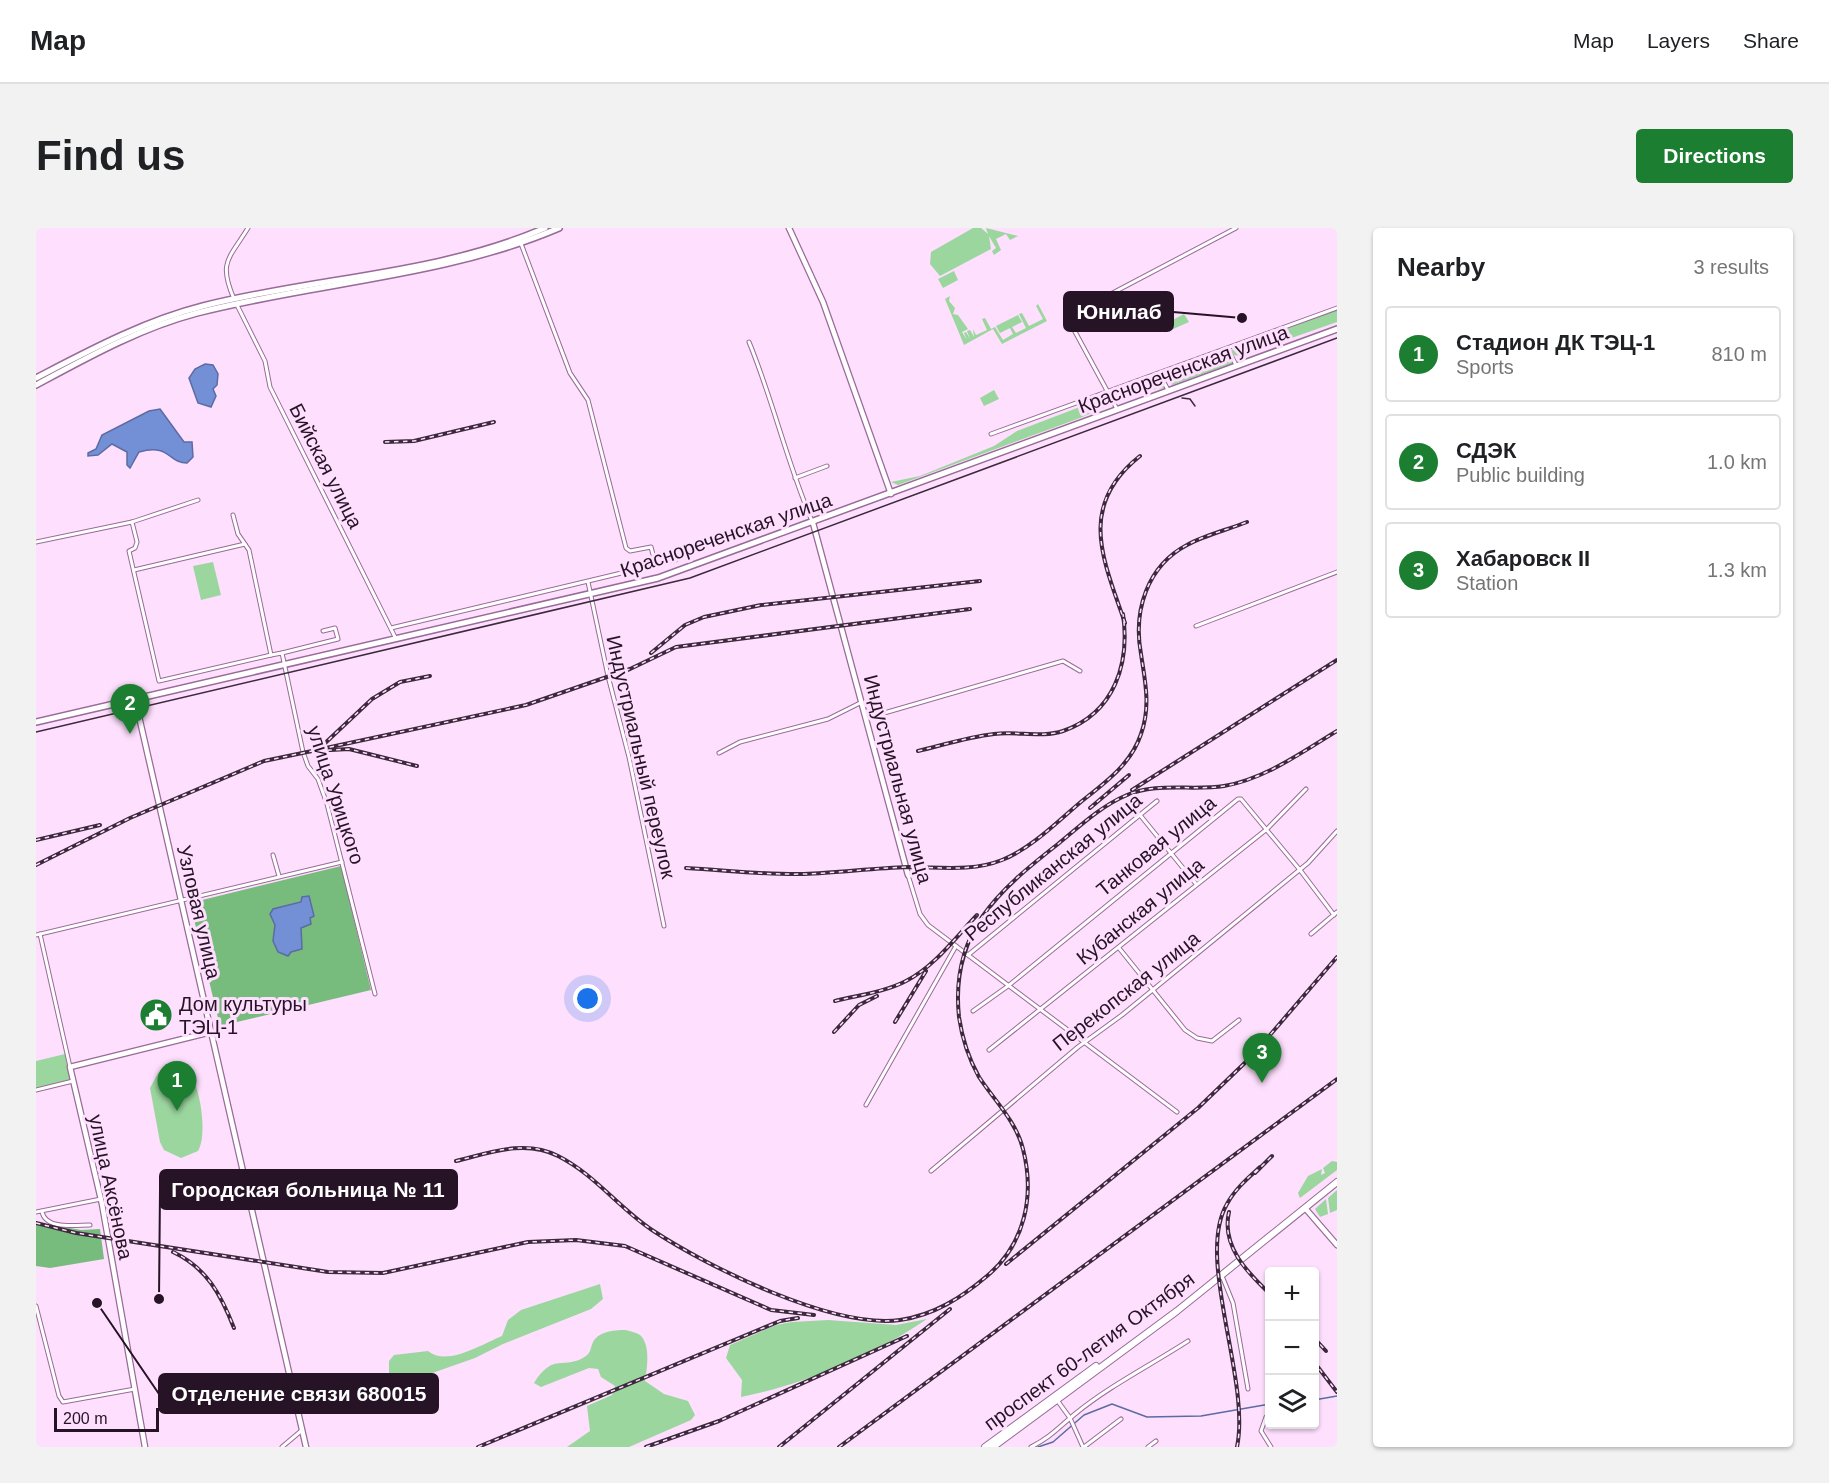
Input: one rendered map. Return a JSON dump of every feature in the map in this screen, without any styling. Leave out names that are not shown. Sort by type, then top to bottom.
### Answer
[{"type":"highway","name":"проспект 60-летия Октября","points":[[993,1447],[1213,1282],[1337,1182]]},
{"type":"highway","name":"проспект 60-летия Октября","points":[[986,1447],[1213,1282]]},
{"type":"main road","points":[[36,378],[146,324],[184,311],[451,258],[520,241],[545,228]]},
{"type":"main road","points":[[36,385],[158,325],[195,313],[235,302],[295,293],[456,262],[560,228]]},
{"type":"main road","name":"Краснореченская улица","points":[[36,722],[658,578],[1337,329]]},
{"type":"street","name":"Бийская улица","points":[[248,228],[225,264],[225,275],[235,302],[265,361],[270,387],[396,639]]},
{"type":"street","points":[[789,228],[823,302],[892,494]]},
{"type":"street","points":[[1117,409],[1067,317],[1236,228]]},
{"type":"street","points":[[520,241],[570,373],[588,400],[626,548],[630,551],[651,547],[656,566]]},
{"type":"street","points":[[991,434],[1337,308]]},
{"type":"street","name":"Индустриальная улица","points":[[749,342],[767,386],[795,478],[813,523],[908,875],[923,920],[1040,1011],[1177,1112]]},
{"type":"street","points":[[1228,349],[1236,365]]},
{"type":"street","points":[[1160,373],[1169,390]]},
{"type":"street","points":[[795,478],[827,466]]},
{"type":"street","points":[[36,542],[132,522],[198,500]]},
{"type":"street","points":[[233,515],[238,534],[249,550],[271,655]]},
{"type":"street","points":[[132,522],[137,542],[135,548],[129,551],[159,681],[338,639],[335,628],[323,631]]},
{"type":"street","points":[[134,570],[245,544]]},
{"type":"street","points":[[391,628],[676,560]]},
{"type":"street","points":[[1196,626],[1337,573]]},
{"type":"street","name":"Индустриальный переулок","points":[[588,582],[608,676],[629,757],[664,926]]},
{"type":"street","name":"улица Урицкого","points":[[282,653],[303,752],[308,766],[318,779],[342,862],[375,994]]},
{"type":"street","points":[[867,718],[1063,661],[1080,671]]},
{"type":"street","name":"Узловая улица","points":[[135,699],[306,1447]]},
{"type":"street","points":[[719,753],[740,742],[828,719],[862,702]]},
{"type":"street","name":"Кубанская улица","points":[[989,1050],[1267,829],[1306,789]]},
{"type":"street","name":"Танковая улица","points":[[973,1011],[1008,986],[1238,799],[1241,799],[1267,829],[1335,914]]},
{"type":"street","name":"Республиканская улица","points":[[968,955],[1157,801]]},
{"type":"street","points":[[1140,816],[1197,884]]},
{"type":"street","name":"Перекопская улица","points":[[931,1171],[1300,870],[1337,831]]},
{"type":"street","points":[[273,855],[279,876]]},
{"type":"street","points":[[38,935],[342,862]]},
{"type":"street","points":[[1311,934],[1335,914]]},
{"type":"street","name":"улица Аксёнова","points":[[38,935],[101,1199],[145,1447]]},
{"type":"street","points":[[866,1105],[956,946]]},
{"type":"street","points":[[1119,948],[1185,1030],[1201,1039],[1215,1040],[1239,1020]]},
{"type":"street","points":[[70,1066],[211,1032]]},
{"type":"street","points":[[36,1090],[73,1081]]},
{"type":"street","points":[[36,1212],[101,1199]]},
{"type":"street","points":[[1305,1208],[1337,1245]]},
{"type":"street","points":[[42,1212],[47,1221],[56,1225],[90,1225]]},
{"type":"street","points":[[1222,1275],[1233,1304],[1248,1389]]},
{"type":"street","points":[[36,1306],[59,1396],[63,1402],[135,1389]]},
{"type":"street","points":[[36,1322],[41,1321]]},
{"type":"street","points":[[1031,1447],[1057,1432],[1071,1419],[1188,1341]]},
{"type":"street","points":[[1057,1400],[1071,1419],[1084,1447],[1121,1419]]},
{"type":"street","points":[[1265,1420],[1261,1431],[1271,1447]]},
{"type":"street","points":[[282,1447],[302,1429]]},
{"type":"street","points":[[1148,1447],[1156,1441]]},
{"type":"green space","points":[[973,228],[981,228],[988,234],[986,228],[1018,236],[1010,240],[1006,234],[996,239],[1001,250],[994,255],[992,251],[996,248],[989,236],[991,249],[940,276],[930,264],[931,252]]},
{"type":"green space","points":[[954,271],[958,280],[943,288],[938,279]]},
{"type":"green space","points":[[950,296],[949,301],[955,308],[953,314],[958,315],[968,329],[962,332],[967,340],[964,333],[966,332],[970,339],[967,331],[970,330],[974,337],[973,329],[976,335],[987,330],[982,319],[985,318],[991,329],[995,327],[1003,340],[1013,334],[1010,328],[1000,333],[996,326],[1018,315],[1022,322],[1012,327],[1016,333],[1026,328],[1019,314],[1022,313],[1029,326],[1043,319],[1036,306],[1038,304],[1047,321],[1002,344],[993,329],[964,345],[945,299]]},
{"type":"green space","points":[[1337,310],[1337,322],[1240,356],[1234,355],[1231,350]]},
{"type":"green space","points":[[1184,314],[1189,322],[1171,330],[1167,323]]},
{"type":"green space","points":[[1225,350],[1233,363],[1172,385],[1163,373]]},
{"type":"green space","points":[[1158,374],[1164,388],[1143,391],[1144,380]]},
{"type":"green space","points":[[994,390],[999,399],[984,406],[980,398]]},
{"type":"green space","points":[[1106,397],[1109,400],[1107,406],[1080,418],[898,485],[891,482],[920,476],[994,446],[1017,431]]},
{"type":"green space","points":[[213,562],[221,595],[201,600],[193,566]]},
{"type":"green space","points":[[341,866],[371,990],[220,1026],[190,903]]},
{"type":"green space","points":[[65,1054],[70,1080],[36,1088],[36,1061]]},
{"type":"green space","points":[[172,1067],[191,1076],[196,1086],[202,1115],[202,1136],[198,1151],[181,1158],[164,1150],[160,1142],[150,1088],[158,1073]]},
{"type":"green space","points":[[1332,1161],[1337,1162],[1337,1170],[1300,1198],[1298,1193],[1308,1176],[1322,1169],[1321,1175],[1325,1173],[1323,1168]]},
{"type":"green space","points":[[1337,1190],[1337,1210],[1330,1213],[1328,1198]]},
{"type":"green space","points":[[1326,1199],[1328,1214],[1320,1217],[1315,1209]]},
{"type":"green space","points":[[36,1222],[81,1230],[100,1229],[104,1259],[50,1268],[36,1266]]},
{"type":"green space","points":[[600,1284],[603,1299],[591,1309],[503,1344],[475,1358],[401,1384],[394,1384],[389,1377],[389,1361],[394,1355],[428,1351],[445,1357],[465,1352],[502,1336],[508,1320],[521,1310]]},
{"type":"green space","points":[[927,1319],[884,1345],[838,1367],[789,1385],[741,1397],[742,1380],[726,1358],[730,1345],[776,1325],[828,1320],[896,1325]]},
{"type":"green space","points":[[626,1330],[640,1335],[646,1345],[645,1381],[664,1394],[688,1401],[695,1415],[691,1420],[629,1447],[567,1447],[590,1431],[587,1406],[612,1395],[615,1386],[601,1377],[598,1369],[589,1368],[541,1387],[534,1383],[547,1367],[586,1356],[595,1339],[601,1334]]},
{"type":"water","points":[[205,364],[213,365],[218,374],[217,385],[213,389],[216,396],[211,407],[198,403],[189,378],[195,369]]},
{"type":"water","points":[[160,409],[184,442],[192,442],[193,457],[187,463],[176,460],[163,452],[149,450],[139,452],[130,468],[127,465],[127,452],[112,444],[98,455],[88,456],[88,453],[96,449],[102,435],[149,411]]},
{"type":"water","points":[[309,896],[314,916],[310,918],[311,924],[301,928],[302,949],[291,952],[288,956],[278,952],[273,941],[275,925],[270,914],[273,909],[301,902],[302,897]]},
{"type":"waterway","points":[[1319,1399],[1337,1396]]},
{"type":"waterway","points":[[1038,1447],[1053,1442],[1084,1415],[1112,1404],[1147,1417],[1201,1416],[1265,1405]]},
{"type":"tram line","points":[[36,732],[690,578],[1337,338]]},
{"type":"tram line","points":[[1182,398],[1190,399],[1195,406]]},
{"type":"railway","points":[[385,442],[414,441],[494,422]]},
{"type":"railway","points":[[1125,623],[1103,555],[1102,514],[1108,494],[1120,475],[1140,456]]},
{"type":"railway","points":[[686,868],[789,874],[882,868],[967,867],[991,864],[1024,849],[1109,779],[1137,745],[1146,713],[1139,622],[1141,606],[1153,577],[1173,554],[1187,545],[1247,522]]},
{"type":"railway","points":[[651,653],[685,625],[704,617],[761,605],[980,581]]},
{"type":"railway","points":[[312,751],[526,705],[630,669],[676,647],[970,609]]},
{"type":"railway","points":[[918,751],[994,734],[1055,733],[1081,723],[1107,699],[1115,684],[1124,650],[1123,614]]},
{"type":"railway","points":[[1132,790],[1337,660]]},
{"type":"railway","points":[[322,746],[372,699],[400,682],[430,676]]},
{"type":"railway","points":[[456,1161],[507,1149],[533,1148],[545,1151],[571,1163],[640,1221],[676,1245],[737,1277],[772,1292],[841,1315],[872,1320],[900,1320],[936,1310],[977,1284],[1000,1263],[1018,1234],[1027,1201],[1028,1184],[1020,1139],[1010,1120],[975,1070],[964,1040],[959,1017],[958,987],[962,961],[971,937],[983,916],[998,897],[1036,861],[1091,817],[1117,800],[1138,791],[1150,789],[1212,787],[1239,782],[1283,764],[1337,731]]},
{"type":"railway","points":[[36,865],[130,818],[264,761],[312,751],[349,749],[417,766]]},
{"type":"railway","points":[[1090,808],[1129,775]]},
{"type":"railway","points":[[36,840],[100,825]]},
{"type":"railway","points":[[835,1001],[889,988],[916,975],[944,951],[977,915]]},
{"type":"railway","points":[[1006,1264],[1198,1108],[1252,1056],[1337,957]]},
{"type":"railway","points":[[895,1022],[926,971]]},
{"type":"railway","points":[[834,1032],[859,1005],[877,996]]},
{"type":"railway","points":[[839,1447],[1337,1079]]},
{"type":"railway","points":[[1255,1173],[1272,1156]]},
{"type":"railway","points":[[1237,1447],[1239,1420],[1237,1388],[1220,1287],[1217,1255],[1219,1227],[1230,1199],[1260,1167]]},
{"type":"railway","points":[[1229,1212],[1229,1236],[1232,1247],[1245,1267],[1265,1289]]},
{"type":"railway","points":[[36,1223],[76,1233],[328,1272],[383,1273],[528,1242],[576,1240],[625,1246],[771,1310],[814,1315]]},
{"type":"railway","points":[[173,1252],[204,1274],[224,1304],[234,1328]]},
{"type":"railway","points":[[779,1447],[950,1309]]},
{"type":"railway","points":[[478,1447],[780,1321],[798,1318]]},
{"type":"railway","points":[[646,1447],[719,1421],[907,1336]]},
{"type":"railway","points":[[1319,1343],[1326,1351]]},
{"type":"railway","points":[[1319,1369],[1337,1392]]},
{"type":"place","name":"Юнилаб","points":[[1242,318]]},
{"type":"place","name":"СДЭК","points":[[130,734]]},
{"type":"place","name":"Дом культуры ТЭЦ-1","points":[[156,1015]]},
{"type":"place","name":"Хабаровск II","points":[[1262,1083]]},
{"type":"place","name":"Стадион ДК ТЭЦ-1","points":[[177,1111]]},
{"type":"place","name":"Городская больница № 11","points":[[159,1299]]},
{"type":"place","name":"Отделение связи 680015","points":[[97,1303]]}]
